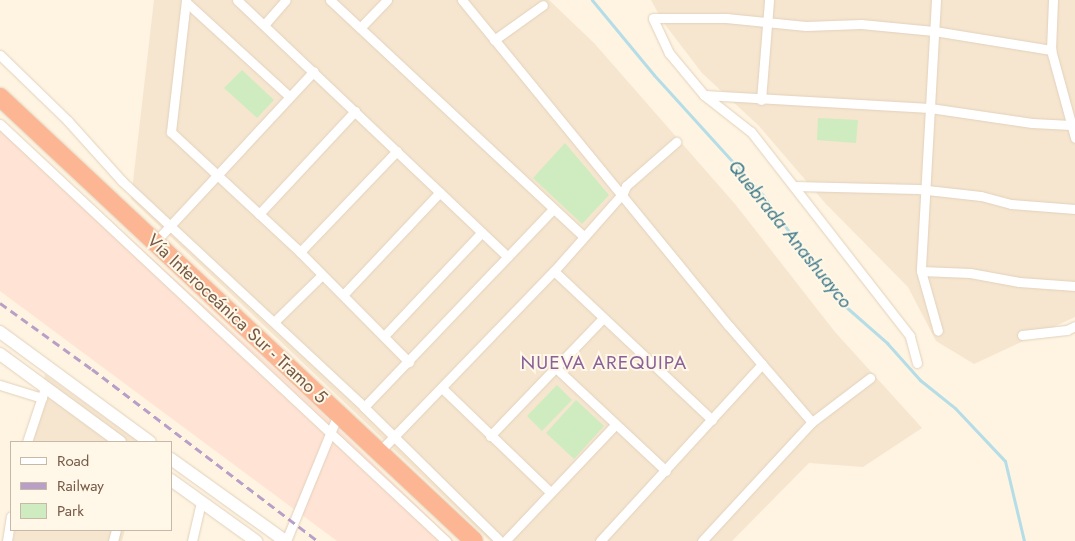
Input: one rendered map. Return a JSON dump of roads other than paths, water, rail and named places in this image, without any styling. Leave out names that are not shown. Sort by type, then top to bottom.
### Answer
[{"type":"highway","name":"Vía Interoceánica Sur - Tramo 5","points":[[0,97],[474,541]]},
{"type":"main road","points":[[0,332],[149,441]]},
{"type":"main road","points":[[0,354],[44,393],[118,441]]},
{"type":"main road","points":[[172,460],[285,541]]},
{"type":"main road","points":[[172,481],[256,541]]},
{"type":"street","points":[[237,0],[508,257]]},
{"type":"street","points":[[264,24],[286,0]]},
{"type":"street","points":[[330,0],[584,237]]},
{"type":"street","points":[[360,28],[387,0]]},
{"type":"street","points":[[462,0],[812,422]]},
{"type":"street","points":[[761,100],[769,0]]},
{"type":"street","points":[[936,0],[921,271],[938,331]]},
{"type":"street","points":[[1053,0],[1051,50],[1075,138]]},
{"type":"street","points":[[186,1],[289,96]]},
{"type":"street","points":[[186,1],[170,132],[215,176],[300,252],[321,276],[343,294],[385,335],[409,362]]},
{"type":"street","points":[[494,40],[543,4]]},
{"type":"street","points":[[917,363],[910,336],[751,132],[704,95],[668,53],[653,18],[706,17],[806,26],[861,24],[934,31],[1051,50]]},
{"type":"street","points":[[0,55],[68,121],[122,181],[364,407],[393,438],[500,541]]},
{"type":"street","points":[[155,242],[314,71]]},
{"type":"street","points":[[704,95],[761,100],[930,108],[1032,123],[1071,126]]},
{"type":"street","points":[[259,214],[355,111]]},
{"type":"street","points":[[0,124],[331,431],[446,541]]},
{"type":"street","points":[[379,452],[554,271],[623,193],[626,186],[676,142]]},
{"type":"street","points":[[300,252],[397,151]]},
{"type":"street","points":[[794,186],[950,192],[1011,204],[1075,209]]},
{"type":"street","points":[[343,294],[440,192]]},
{"type":"street","points":[[364,407],[553,209]]},
{"type":"street","points":[[385,335],[482,232]]},
{"type":"street","points":[[554,271],[712,420]]},
{"type":"street","points":[[921,271],[970,273],[1019,282],[1075,286]]},
{"type":"street","points":[[274,322],[321,276]]},
{"type":"street","points":[[490,436],[557,369],[603,318]]},
{"type":"street","points":[[1022,335],[1067,330],[1075,326]]},
{"type":"street","points":[[600,541],[762,364]]},
{"type":"street","points":[[557,369],[666,471]]},
{"type":"street","points":[[702,541],[812,422],[870,378]]},
{"type":"street","points":[[0,384],[44,393],[27,441]]},
{"type":"street","points":[[442,388],[550,492]]},
{"type":"street","points":[[285,541],[338,414]]},
{"type":"street","points":[[505,541],[615,425]]},
{"type":"street","points":[[192,541],[201,502]]},
{"type":"street","points":[[7,541],[10,522]]},
{"type":"waterway","name":"Quebrada Anashuayco","points":[[592,0],[654,75],[763,195],[837,299],[887,343],[920,380],[955,408],[1005,461],[1024,541]]},
{"type":"railway","points":[[0,303],[92,369],[318,541]]},
{"type":"district","name":"NUEVA AREQUIPA","points":[[604,363]]}]
